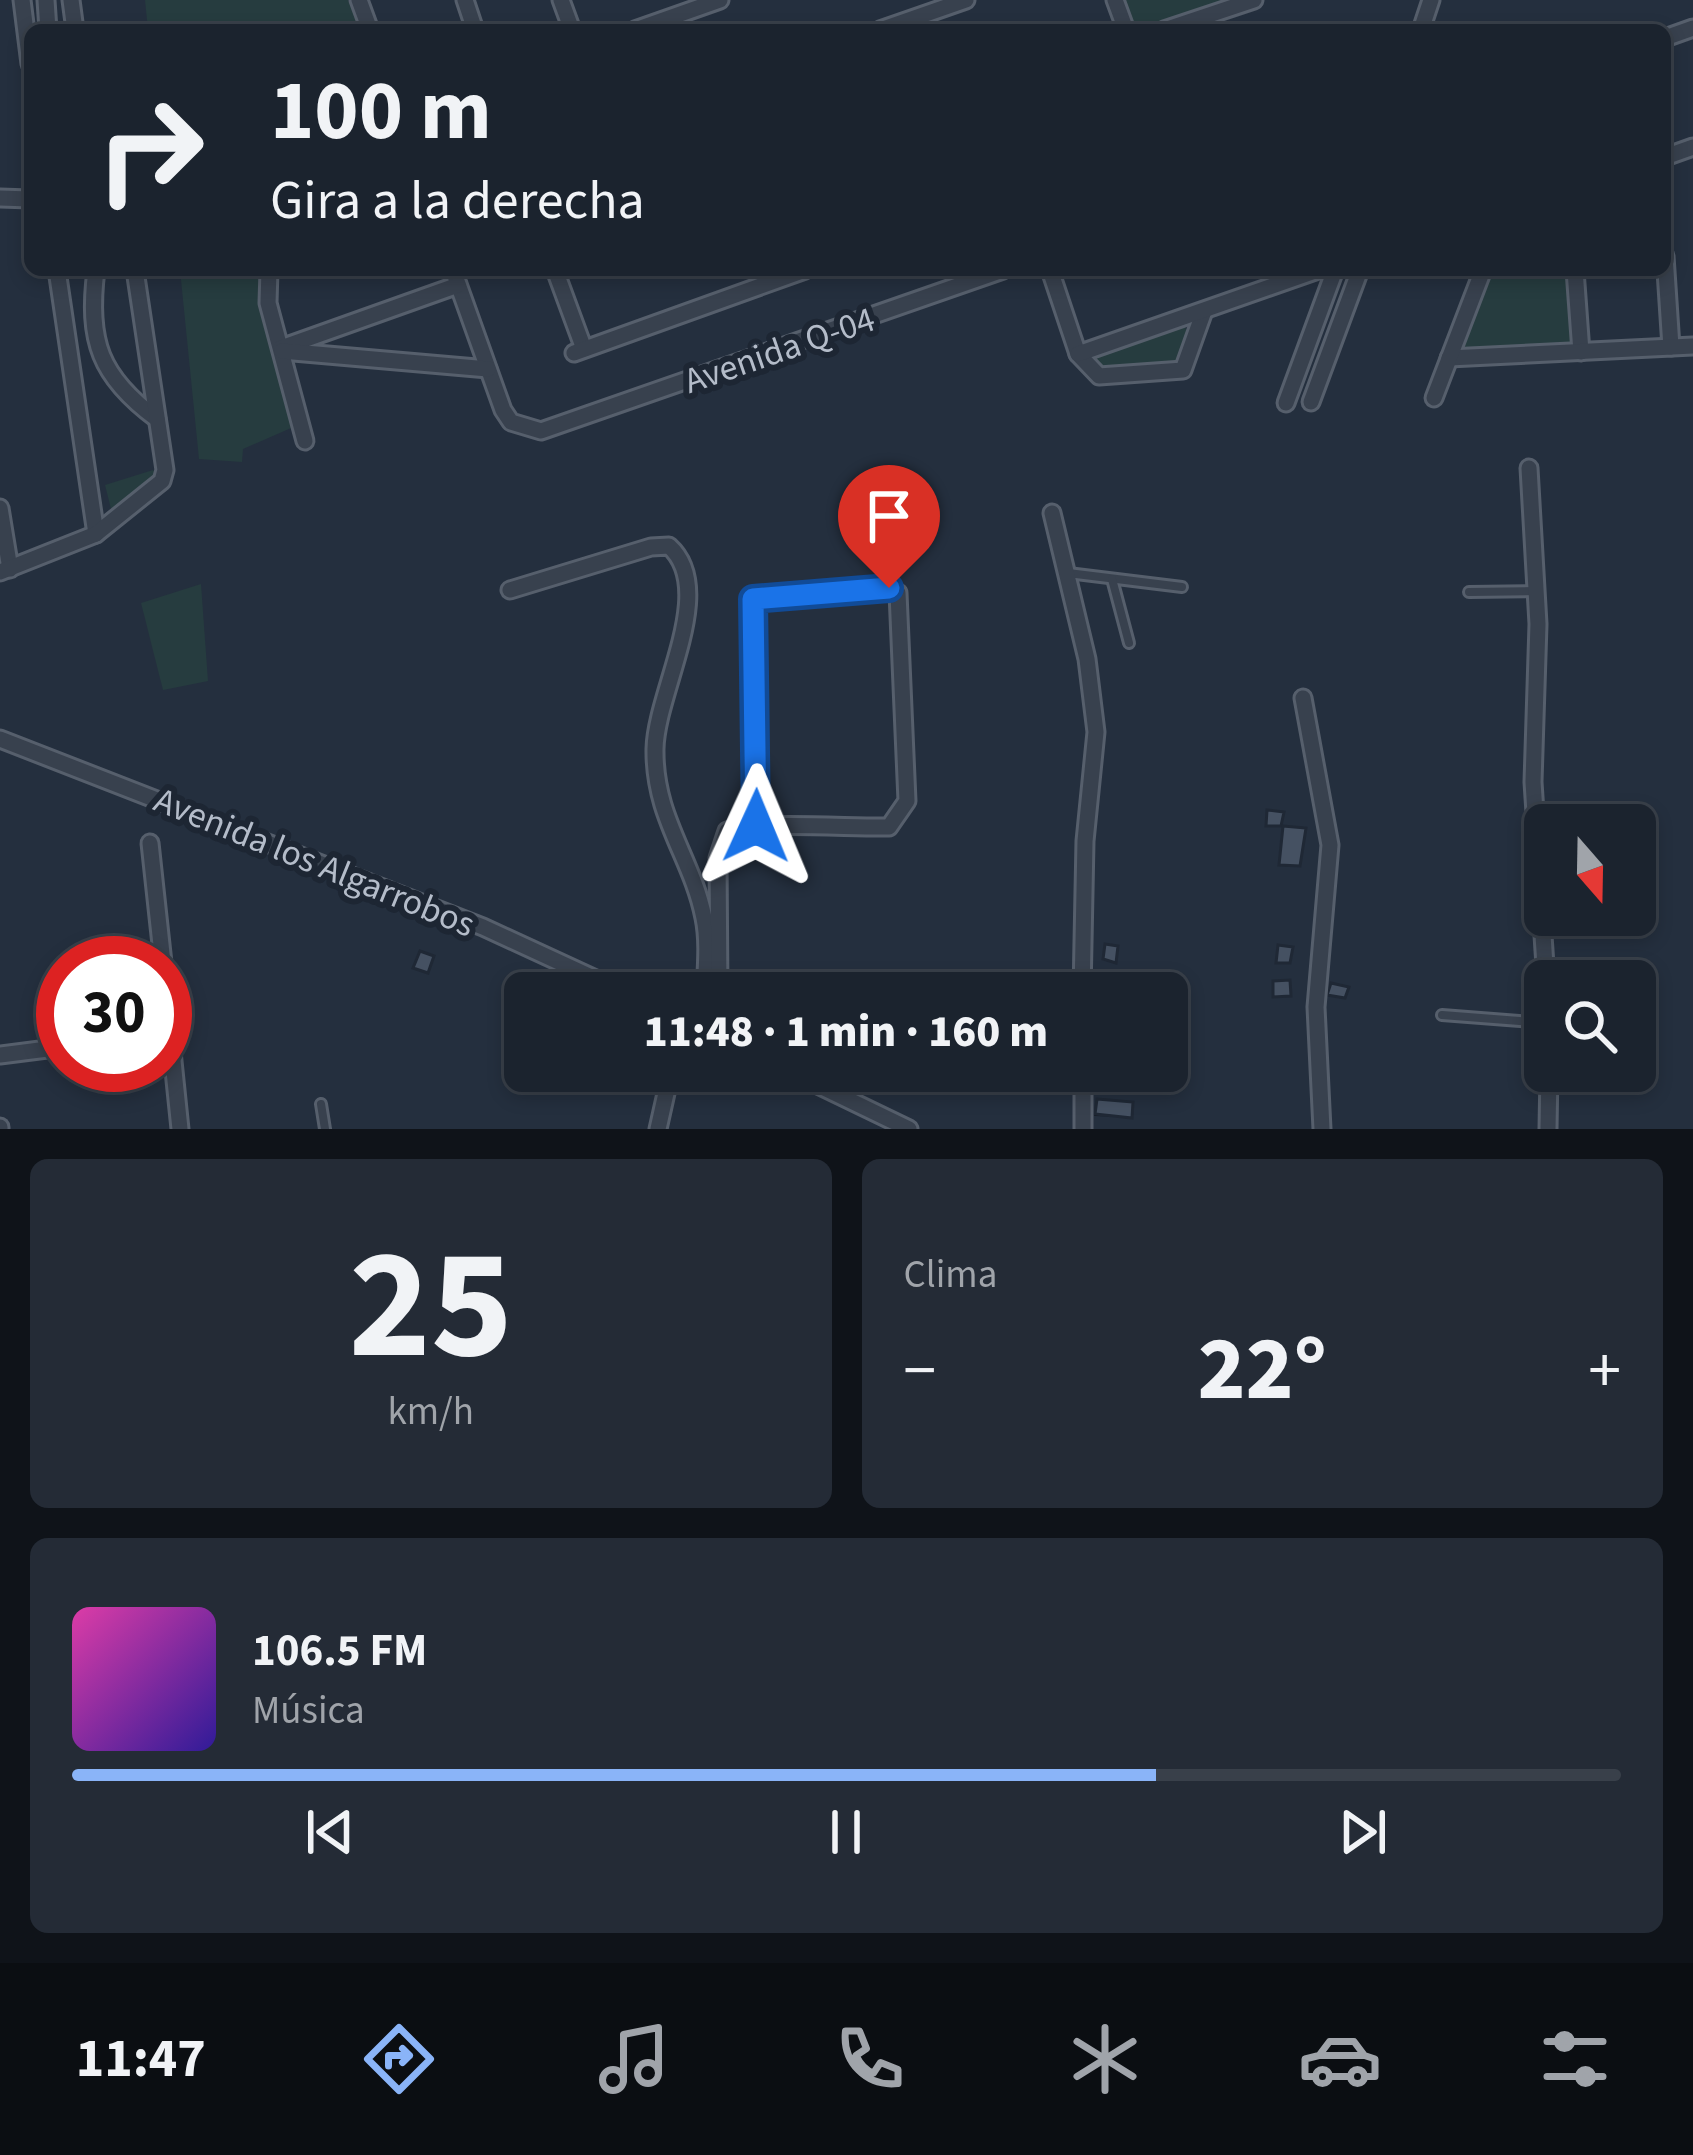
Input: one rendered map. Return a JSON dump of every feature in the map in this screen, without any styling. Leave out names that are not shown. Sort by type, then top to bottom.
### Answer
[{"type":"street","points":[[652,24],[720,0]]},
{"type":"street","points":[[897,24],[966,0]]},
{"type":"street","points":[[1182,24],[1254,0]]},
{"type":"street","points":[[58,276],[96,534]]},
{"type":"street","points":[[96,276],[97,337],[106,373],[157,419]]},
{"type":"street","points":[[0,508],[5,571],[96,534],[153,492],[165,470],[136,276]]},
{"type":"street","points":[[269,276],[268,303],[305,440]]},
{"type":"street","name":"Avenida Q-04","points":[[557,276],[579,351],[789,276]]},
{"type":"street","name":"Avenida Q-04","points":[[488,369],[512,422],[525,429],[555,428],[987,276]]},
{"type":"street","points":[[1052,276],[1078,354],[1099,376],[1175,373],[1191,357],[1204,310]]},
{"type":"street","points":[[1078,354],[1301,276]]},
{"type":"street","points":[[1286,404],[1333,276]]},
{"type":"street","points":[[1310,402],[1358,276]]},
{"type":"street","points":[[1434,398],[1481,276]]},
{"type":"street","points":[[1575,276],[1581,352]]},
{"type":"street","points":[[1667,276],[1672,347]]},
{"type":"street","points":[[456,277],[488,369],[281,350],[456,277]]},
{"type":"street","points":[[1449,358],[1693,346]]},
{"type":"street","points":[[1529,468],[1536,591],[1533,782],[1545,960]]},
{"type":"street","points":[[1052,513],[1068,573],[1096,732],[1085,841],[1082,972]]},
{"type":"street","points":[[510,590],[651,547],[669,546],[682,557],[690,574],[684,626],[655,746],[662,813],[705,920],[704,972]]},
{"type":"street","points":[[719,972],[720,841],[727,831],[756,826],[890,827],[907,801],[898,593],[889,588],[753,599],[756,826]]},
{"type":"street","points":[[1303,698],[1330,845],[1316,1007],[1322,1129]]},
{"type":"street","name":"Avenida los Algarrobos","points":[[0,739],[483,926],[581,972]]},
{"type":"street","points":[[150,843],[160,936]]},
{"type":"street","points":[[0,1055],[36,1051]]},
{"type":"street","points":[[175,1092],[180,1129]]},
{"type":"street","points":[[658,1129],[666,1092]]},
{"type":"street","points":[[832,1092],[909,1129]]},
{"type":"street","points":[[1083,1092],[1083,1129]]},
{"type":"street","points":[[1548,1129],[1549,1092]]},
{"type":"lane","points":[[1068,573],[1182,587]]},
{"type":"lane","points":[[1112,578],[1129,643]]},
{"type":"lane","points":[[1469,592],[1536,591]]},
{"type":"lane","points":[[1442,1015],[1524,1021]]},
{"type":"lane","points":[[321,1104],[325,1129]]},
{"type":"green space","points":[[145,0],[348,0],[358,24],[147,24]]},
{"type":"green space","points":[[1123,0],[1236,0],[1166,24],[1130,24]]},
{"type":"green space","points":[[181,276],[259,276],[259,307],[298,425],[243,449],[242,462],[199,459]]},
{"type":"green space","points":[[1487,276],[1568,276],[1571,346],[1468,351],[1462,343]]},
{"type":"green space","points":[[1181,322],[1190,335],[1180,365],[1101,372],[1094,361],[1097,354]]},
{"type":"green space","points":[[153,470],[158,475],[113,517],[105,485]]},
{"type":"green space","points":[[201,584],[208,681],[163,690],[141,603]]},
{"type":"building","points":[[1267,810],[1284,812],[1281,826],[1266,826]]},
{"type":"building","points":[[1283,826],[1306,828],[1300,866],[1279,865]]},
{"type":"building","points":[[1105,944],[1118,946],[1116,963],[1103,959]]},
{"type":"building","points":[[1278,945],[1293,947],[1290,963],[1276,963]]},
{"type":"building","points":[[420,951],[434,956],[428,973],[413,968]]},
{"type":"building","points":[[1290,980],[1291,996],[1273,997],[1273,981]]},
{"type":"building","points":[[1331,983],[1349,987],[1345,998],[1327,995]]},
{"type":"building","points":[[1097,1099],[1133,1102],[1132,1118],[1095,1114]]},
{"type":"route","points":[[756,826],[753,599],[889,588]]}]
